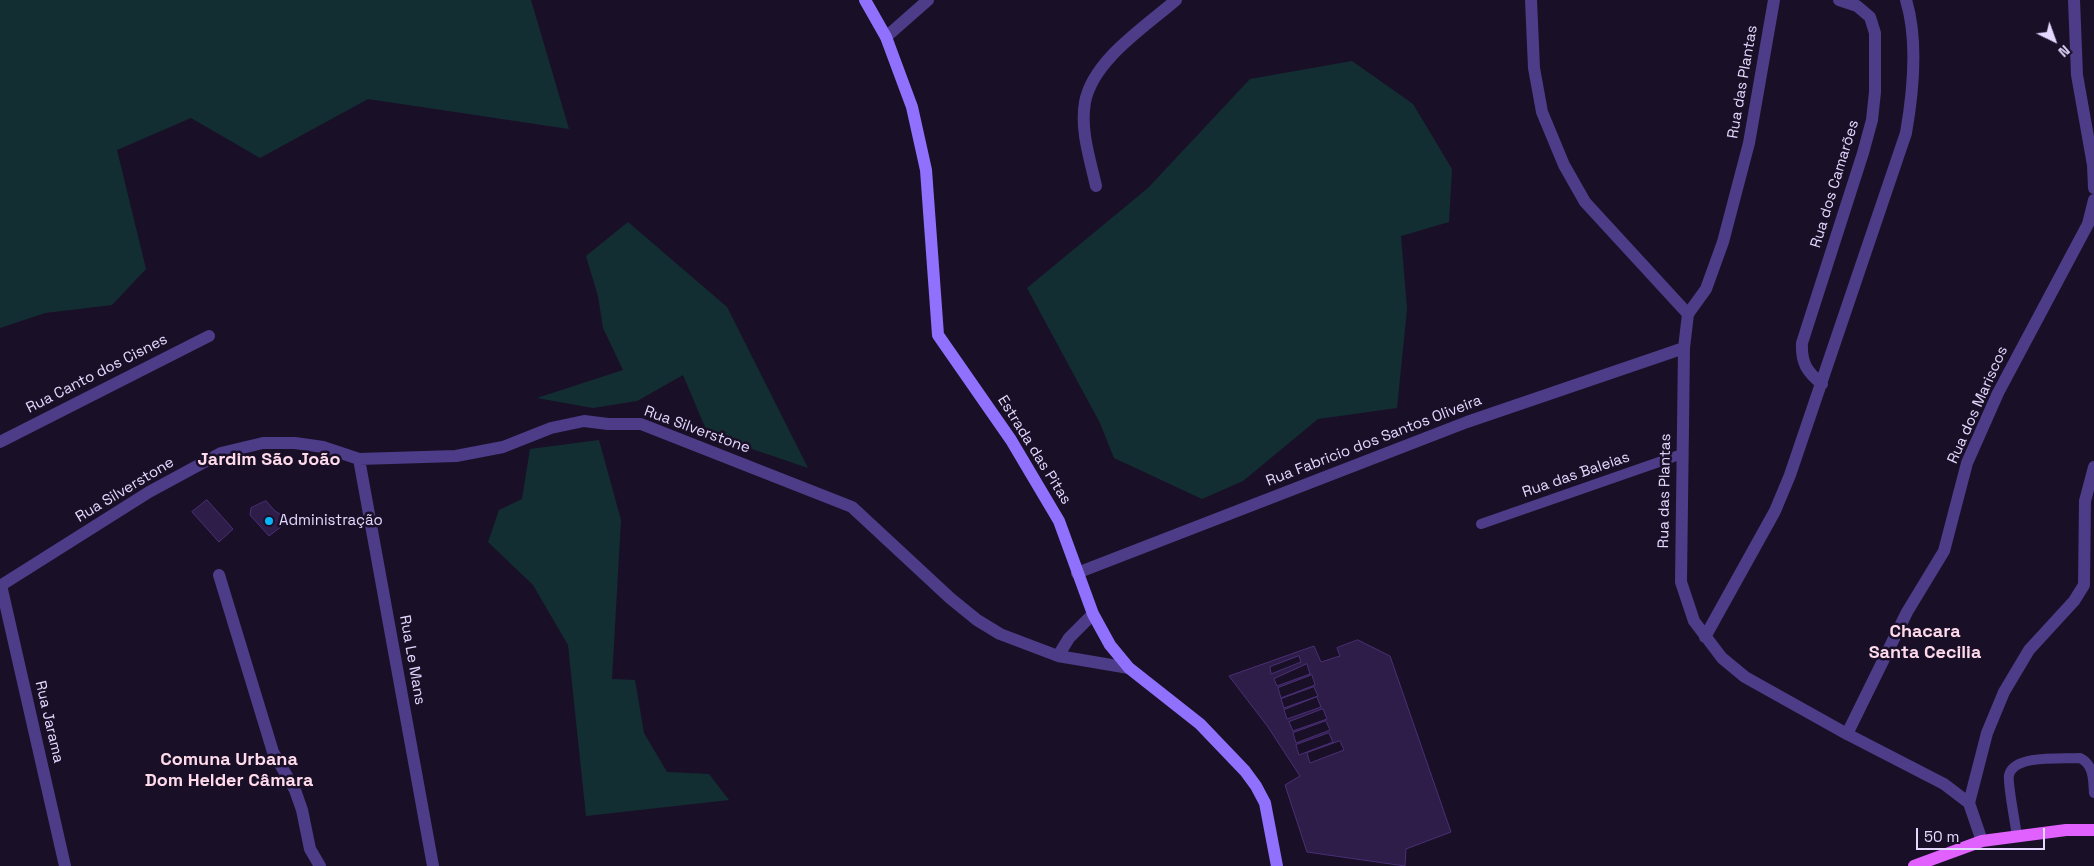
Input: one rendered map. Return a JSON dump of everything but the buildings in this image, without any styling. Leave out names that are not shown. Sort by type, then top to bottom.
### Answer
[{"type":"main road","points":[[1914,866],[1982,841],[2066,830],[2094,830]]},
{"type":"street","name":"Estrada das Pitas","points":[[865,0],[886,37],[912,107],[926,170],[938,335],[1011,440],[1054,513],[1093,614],[1110,645],[1130,668],[1200,724],[1244,770],[1265,803],[1277,866]]},
{"type":"street","points":[[886,37],[928,0]]},
{"type":"street","points":[[1096,186],[1085,138],[1085,102],[1093,79],[1106,61],[1176,0]]},
{"type":"street","points":[[1531,0],[1534,68],[1542,112],[1564,164],[1585,202],[1688,314]]},
{"type":"street","name":"Rua das Plantas","points":[[1774,0],[1749,143],[1723,242],[1706,289],[1688,314],[1684,348],[1680,582],[1694,621],[1722,658],[1745,677],[1847,734],[1944,784],[1969,804]]},
{"type":"street","name":"Rua dos Camarões","points":[[1822,384],[1808,373],[1801,357],[1802,343],[1864,153],[1872,120],[1875,92],[1875,33],[1870,17],[1857,6],[1839,0]]},
{"type":"street","points":[[1705,637],[1775,511],[1822,384],[1906,133],[1912,101],[1912,72],[1911,16],[1906,0]]},
{"type":"street","points":[[2074,0],[2077,76],[2093,165],[2094,188]]},
{"type":"street","name":"Rua dos Mariscos","points":[[1847,734],[1908,612],[1944,551],[1967,463],[1998,393],[2088,224],[2094,200]]},
{"type":"street","name":"Rua Canto dos Cisnes","points":[[0,442],[209,336]]},
{"type":"street","name":"Rua Fabricio dos Santos Oliveira","points":[[1077,573],[1467,422],[1684,348]]},
{"type":"street","name":"Rua Silverstone","points":[[1,586],[149,492],[221,453],[263,443],[295,443],[323,447],[359,459],[456,456],[480,453],[503,447],[551,428],[584,421],[641,424],[852,507],[977,620],[1000,634],[1058,656],[1130,668]]},
{"type":"street","name":"Rua Le Mans","points":[[359,459],[433,866]]},
{"type":"street","points":[[1982,841],[1969,804],[1987,733],[2004,692],[2029,650],[2074,601],[2084,585],[2088,531],[2085,501],[2094,467]]},
{"type":"street","points":[[219,575],[273,752],[295,790],[302,810],[310,849],[320,866]]},
{"type":"street","name":"Rua Jarama","points":[[1,586],[66,866]]},
{"type":"street","points":[[1058,656],[1069,638],[1093,614]]},
{"type":"lane","name":"Rua das Baleias","points":[[1481,524],[1682,454]]},
{"type":"lane","points":[[2017,837],[2009,775],[2014,766],[2026,760],[2080,758],[2086,761],[2092,768],[2094,793]]},
{"type":"green space","points":[[0,0],[531,0],[569,129],[368,99],[260,158],[191,118],[117,150],[146,269],[112,305],[45,313],[0,328]]},
{"type":"green space","points":[[1352,61],[1413,104],[1452,169],[1449,222],[1401,236],[1407,309],[1397,408],[1318,419],[1243,481],[1202,499],[1114,458],[1100,423],[1027,288],[1148,188],[1250,79]]},
{"type":"green space","points":[[628,222],[727,307],[808,468],[708,434],[683,375],[637,401],[593,408],[537,398],[623,370],[603,328],[598,296],[586,256]]},
{"type":"green space","points":[[599,440],[621,520],[612,679],[635,680],[644,733],[667,772],[709,774],[729,800],[586,816],[568,645],[533,585],[488,542],[499,510],[522,499],[530,449]]},
{"type":"place","name":"Administração","points":[[269,521]]},
{"type":"district","name":"Jardim São João","points":[[269,460]]},
{"type":"district","name":"Chacara Santa Cecilia","points":[[1925,642]]},
{"type":"district","name":"Comuna Urbana Dom Helder Câmara","points":[[229,770]]}]
